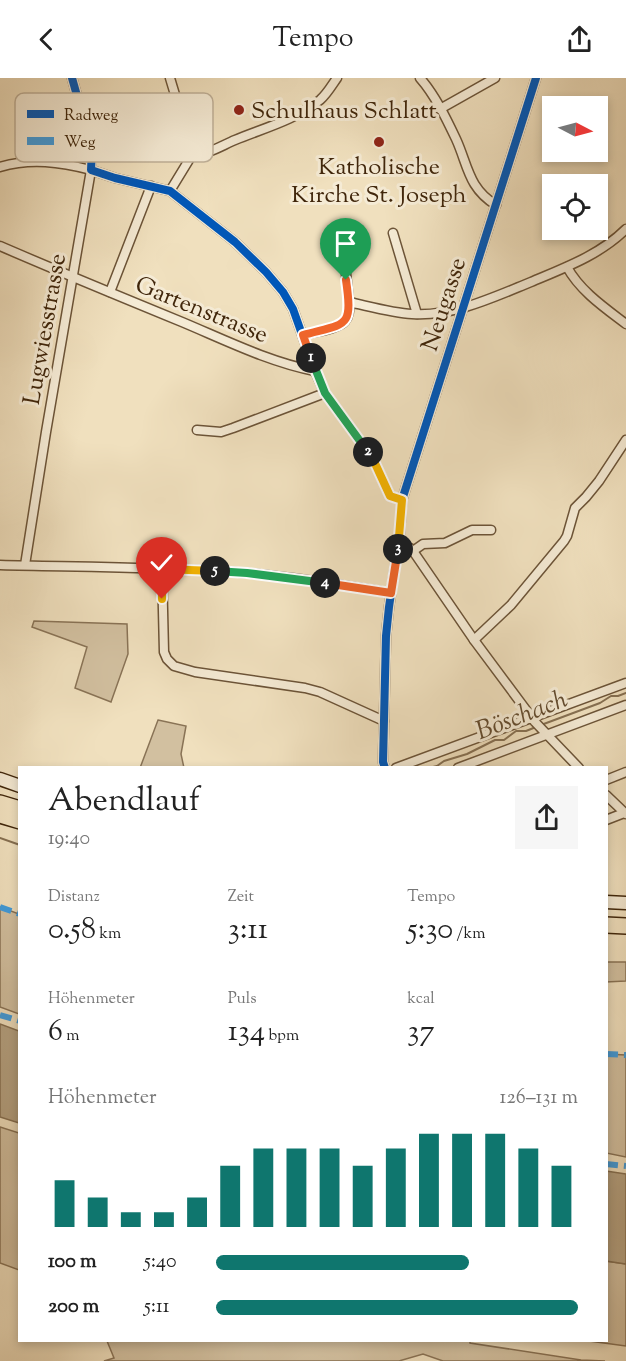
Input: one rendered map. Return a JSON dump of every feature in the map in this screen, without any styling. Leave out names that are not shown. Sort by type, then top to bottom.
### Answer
[{"type":"highway","points":[[0,803],[18,808]]},
{"type":"highway","points":[[0,814],[18,820]]},
{"type":"highway","points":[[608,915],[626,916]]},
{"type":"highway","points":[[608,925],[626,926]]},
{"type":"street","name":"Lugwiesstrasse","points":[[72,78],[76,93]]},
{"type":"street","points":[[170,78],[174,93]]},
{"type":"street","points":[[213,149],[274,126],[300,113],[319,100],[337,78]]},
{"type":"street","points":[[420,78],[456,140],[474,183],[483,196],[496,205]]},
{"type":"street","points":[[440,109],[495,78]]},
{"type":"street","name":"Neugasse","points":[[384,766],[386,636],[402,500],[536,78]]},
{"type":"street","points":[[0,167],[25,162]]},
{"type":"street","points":[[52,162],[170,191],[235,242],[283,292],[293,309],[325,393],[373,459],[390,496],[402,500]]},
{"type":"street","name":"Lugwiesstrasse","points":[[25,565],[91,162]]},
{"type":"street","points":[[170,191],[188,162]]},
{"type":"street","name":"Gartenstrasse","points":[[110,292],[151,186]]},
{"type":"street","points":[[349,302],[417,314],[463,308],[484,302],[567,267],[599,250],[626,229]]},
{"type":"street","points":[[393,233],[417,314]]},
{"type":"street","points":[[303,335],[339,326],[346,320],[349,313],[342,236]]},
{"type":"street","name":"Gartenstrasse","points":[[0,246],[258,354],[301,369],[315,371]]},
{"type":"street","points":[[567,267],[580,287],[626,324]]},
{"type":"street","points":[[197,430],[220,432],[325,393]]},
{"type":"street","points":[[474,640],[511,605],[564,541],[575,508],[599,481],[626,440]]},
{"type":"street","points":[[413,551],[423,544],[445,543],[472,530],[491,530]]},
{"type":"street","points":[[398,545],[413,551],[474,640],[534,720],[577,766]]},
{"type":"street","points":[[0,565],[247,573],[304,579],[391,593]]},
{"type":"street","points":[[162,569],[164,652],[174,666],[195,672],[305,688],[384,721]]},
{"type":"street","points":[[402,766],[534,720],[626,683]]},
{"type":"street","points":[[463,766],[626,705]]},
{"type":"street","points":[[608,779],[626,772]]},
{"type":"street","points":[[0,779],[18,785]]},
{"type":"street","points":[[608,797],[625,813],[608,819]]},
{"type":"street","points":[[608,902],[626,903]]},
{"type":"shaded area","points":[[34,621],[127,624],[128,654],[111,702],[75,688],[87,647],[32,627]]},
{"type":"shaded area","points":[[158,720],[186,726],[181,754],[184,766],[141,766]]},
{"type":"shaded area","points":[[0,907],[18,914],[18,1014],[0,1007]]},
{"type":"shaded area","points":[[608,962],[626,962],[626,981],[608,982]]},
{"type":"shaded area","points":[[0,1024],[18,1031],[18,1123],[0,1117]]},
{"type":"shaded area","points":[[608,1054],[626,1055],[626,1157],[608,1153]]},
{"type":"shaded area","points":[[0,1127],[18,1133],[18,1270],[0,1263]]},
{"type":"shaded area","points":[[608,1171],[626,1174],[626,1264],[608,1261]]},
{"type":"shaded area","points":[[608,1261],[626,1264],[626,1346],[596,1342],[608,1342]]},
{"type":"shaded area","points":[[107,1342],[470,1342],[581,1360],[605,1361],[443,1361],[423,1354],[399,1361],[104,1361],[114,1358]]},
{"type":"waterway","name":"Böschach","points":[[541,725],[600,703],[611,696],[626,693]]},
{"type":"waterway","name":"Böschach","points":[[437,766],[495,740],[504,740],[516,731],[526,731],[536,727]]},
{"type":"waterway","name":"Böschach","points":[[0,838],[18,844]]},
{"type":"marked path","points":[[0,907],[18,913]]},
{"type":"marked path","points":[[0,1015],[18,1020]]},
{"type":"marked path","points":[[608,1054],[626,1055]]},
{"type":"marked path","points":[[608,1164],[626,1166]]},
{"type":"cycle path","points":[[72,78],[76,93]]},
{"type":"cycle path","points":[[384,766],[386,636],[402,500],[536,78]]},
{"type":"cycle path","points":[[91,162],[91,170],[170,191],[235,242],[266,272],[283,292],[293,309],[325,393],[373,459],[390,496],[402,500]]},
{"type":"place","name":"Schulhaus Schlatt","points":[[239,110]]},
{"type":"place","name":"Katholische Kirche St. Joseph","points":[[379,142]]},
{"type":"route","points":[[162,599],[162,569],[247,573],[304,579],[391,593],[402,500],[390,496],[373,459],[325,393],[303,335],[339,326],[346,320],[349,313],[349,302],[346,280]]}]
